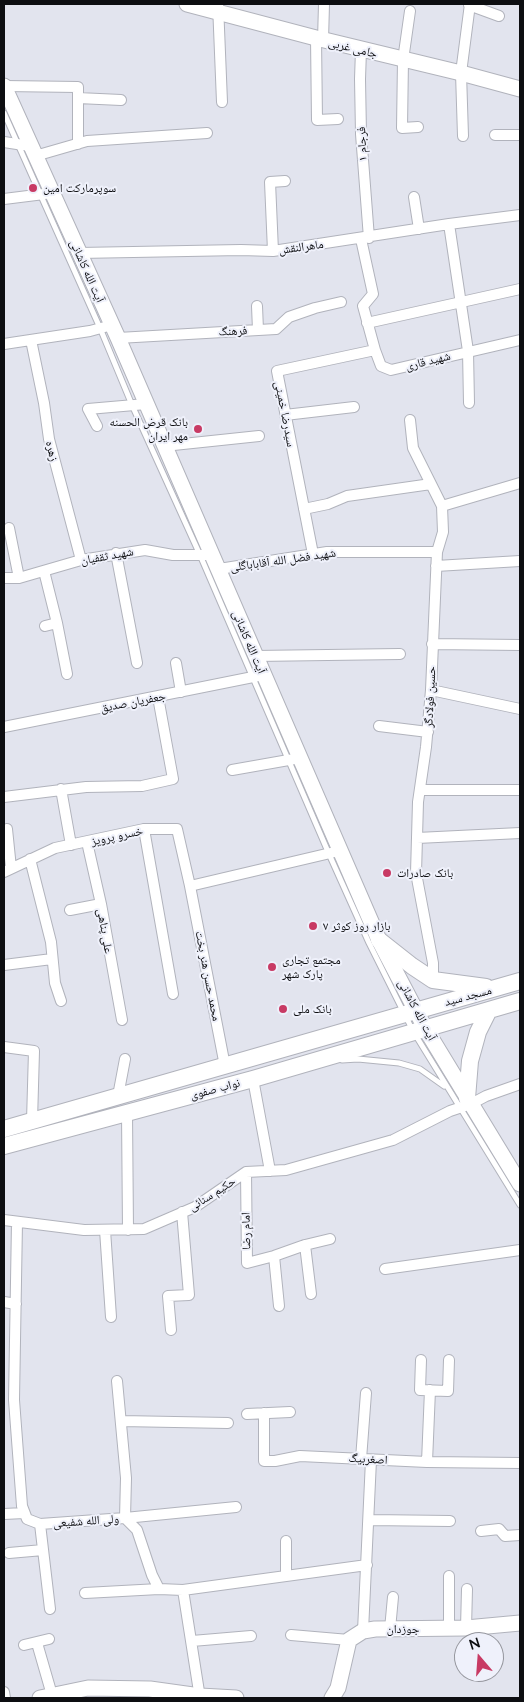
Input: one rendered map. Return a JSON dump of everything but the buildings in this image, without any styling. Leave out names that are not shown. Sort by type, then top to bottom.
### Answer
[{"type":"main road","name":"جامی غربی","points":[[187,4],[218,8],[319,39],[520,89]]},
{"type":"main road","name":"آیت الله کاشانی","points":[[4,86],[46,194],[79,253],[139,404],[164,446],[210,560],[255,656],[258,676],[334,852],[379,940],[419,1030],[520,1184]]},
{"type":"main road","points":[[379,940],[433,980],[498,988]]},
{"type":"main road","name":"مسجد سید","points":[[410,1012],[520,982]]},
{"type":"main road","name":"مسجد سید","points":[[419,1030],[520,1002]]},
{"type":"main road","points":[[466,1103],[470,1061],[478,1032],[489,1010]]},
{"type":"main road","name":"نواب صفوی","points":[[4,1129],[410,1012]]},
{"type":"main road","name":"نواب صفوی","points":[[4,1146],[128,1113],[419,1030]]},
{"type":"main road","name":"جوزدان","points":[[349,1640],[363,1631],[466,1628],[520,1623]]},
{"type":"main road","points":[[332,1698],[338,1688],[349,1640]]},
{"type":"main road","points":[[46,1697],[88,1688],[150,1689],[200,1697],[236,1698]]},
{"type":"street","points":[[324,4],[319,39],[317,120],[338,119]]},
{"type":"street","points":[[463,136],[460,73],[469,4],[499,16]]},
{"type":"street","points":[[218,8],[222,102]]},
{"type":"street","points":[[410,11],[403,60],[402,128],[418,127]]},
{"type":"street","name":"فرجام ۱","points":[[361,50],[361,134],[365,238],[373,294],[363,306],[367,323]]},
{"type":"street","points":[[4,86],[78,87],[78,144]]},
{"type":"street","points":[[78,98],[121,100]]},
{"type":"street","points":[[4,142],[28,149],[78,144],[87,141],[207,133]]},
{"type":"street","points":[[495,135],[520,135]]},
{"type":"street","points":[[273,251],[270,182],[285,181]]},
{"type":"street","points":[[4,199],[46,194]]},
{"type":"street","points":[[414,197],[419,229]]},
{"type":"street","name":"ماهرالنقش","points":[[79,253],[273,251],[449,224],[520,216]]},
{"type":"street","points":[[449,224],[468,351],[469,403]]},
{"type":"street","points":[[367,323],[520,289]]},
{"type":"street","name":"فرهنگ","points":[[4,344],[110,331],[276,329],[289,317],[341,302]]},
{"type":"street","points":[[257,306],[258,330]]},
{"type":"street","name":"شهید قاری","points":[[367,323],[374,350],[381,366],[391,370],[520,340]]},
{"type":"street","name":"زهره","points":[[31,340],[44,403],[49,439],[81,560]]},
{"type":"street","name":"سیدرضا خمینی","points":[[313,554],[277,371],[374,350]]},
{"type":"street","points":[[97,426],[88,409],[139,404]]},
{"type":"street","points":[[285,415],[354,407]]},
{"type":"street","name":"حسین فولادگر","points":[[410,420],[413,448],[442,506],[443,532],[437,552],[431,690],[428,732],[420,790],[416,873],[433,963],[433,980]]},
{"type":"street","points":[[164,446],[259,436]]},
{"type":"street","points":[[304,509],[328,504],[347,496],[431,484]]},
{"type":"street","points":[[442,506],[520,484]]},
{"type":"street","points":[[9,528],[19,578]]},
{"type":"street","name":"شهید ثقفیان","points":[[4,578],[19,578],[81,560],[145,550],[210,560]]},
{"type":"street","name":"شهید فضل الله آقاباباگلی","points":[[210,560],[327,552],[437,552]]},
{"type":"street","points":[[116,554],[137,663]]},
{"type":"street","points":[[436,566],[520,561]]},
{"type":"street","points":[[44,570],[67,674]]},
{"type":"street","points":[[45,626],[57,623]]},
{"type":"street","points":[[432,644],[520,645]]},
{"type":"street","points":[[255,656],[400,654]]},
{"type":"street","points":[[176,663],[181,692]]},
{"type":"street","name":"جعفریان صدیق","points":[[4,727],[258,676]]},
{"type":"street","points":[[431,690],[520,709]]},
{"type":"street","points":[[4,797],[86,787],[142,786],[173,779],[158,697]]},
{"type":"street","points":[[379,726],[428,732]]},
{"type":"street","points":[[232,770],[295,759]]},
{"type":"street","points":[[62,790],[71,845]]},
{"type":"street","points":[[420,790],[520,790]]},
{"type":"street","points":[[144,829],[173,994]]},
{"type":"street","name":"خسرو پرویز","points":[[7,870],[55,848],[144,829],[177,829],[190,886]]},
{"type":"street","points":[[7,830],[7,870]]},
{"type":"street","points":[[417,838],[520,833]]},
{"type":"street","name":"علی پناهی","points":[[87,842],[101,904],[122,1020]]},
{"type":"street","points":[[190,886],[334,852]]},
{"type":"street","points":[[30,859],[51,942],[55,983],[61,1001]]},
{"type":"street","name":"محمد حسن هنر بخت","points":[[190,886],[225,1066]]},
{"type":"street","points":[[70,910],[101,904]]},
{"type":"street","points":[[4,965],[52,959]]},
{"type":"street","points":[[4,1047],[34,1051],[32,1121]]},
{"type":"street","points":[[118,1096],[125,1059]]},
{"type":"street","points":[[253,1078],[270,1171]]},
{"type":"street","name":"حکیم سنائی","points":[[4,1220],[84,1230],[144,1229],[194,1207],[246,1172],[286,1170],[393,1140],[466,1103],[520,1084]]},
{"type":"street","points":[[128,1113],[128,1230]]},
{"type":"street","name":"امام رضا","points":[[246,1172],[247,1263],[330,1239]]},
{"type":"street","points":[[171,1330],[168,1296],[189,1295],[182,1212]]},
{"type":"street","points":[[4,1514],[24,1513],[9,1400],[16,1304],[17,1222]]},
{"type":"street","points":[[105,1230],[111,1317]]},
{"type":"street","points":[[305,1245],[311,1294]]},
{"type":"street","points":[[385,1269],[520,1250]]},
{"type":"street","points":[[274,1256],[279,1306]]},
{"type":"street","points":[[4,1302],[16,1304]]},
{"type":"street","points":[[421,1360],[420,1390],[448,1391],[449,1360]]},
{"type":"street","points":[[117,1381],[126,1478],[125,1518],[236,1507]]},
{"type":"street","points":[[427,1462],[430,1390]]},
{"type":"street","points":[[363,1631],[369,1520],[366,1460],[366,1393]]},
{"type":"street","points":[[247,1414],[290,1412]]},
{"type":"street","name":"اصغربیگ","points":[[264,1413],[264,1461],[275,1461],[300,1456],[427,1462],[520,1463]]},
{"type":"street","points":[[121,1422],[228,1423]]},
{"type":"street","name":"ولی الله شفیعی","points":[[24,1513],[27,1519],[40,1524],[125,1518],[136,1530],[159,1589]]},
{"type":"street","points":[[369,1520],[450,1521]]},
{"type":"street","points":[[40,1524],[50,1609]]},
{"type":"street","points":[[481,1531],[500,1529],[506,1536],[520,1535]]},
{"type":"street","points":[[286,1541],[286,1576]]},
{"type":"street","points":[[9,1553],[43,1550]]},
{"type":"street","points":[[85,1593],[159,1589],[183,1590],[367,1565]]},
{"type":"street","points":[[448,1628],[449,1576]]},
{"type":"street","points":[[466,1628],[467,1589]]},
{"type":"street","points":[[183,1590],[200,1697]]},
{"type":"street","points":[[390,1629],[393,1597]]},
{"type":"street","points":[[291,1634],[349,1640]]},
{"type":"street","points":[[192,1641],[251,1636]]},
{"type":"street","points":[[24,1645],[49,1639]]},
{"type":"street","points":[[37,1643],[46,1697]]},
{"type":"street","points":[[4,1692],[5,1698]]},
{"type":"lane","name":"آیت الله کاشانی","points":[[4,113],[28,149],[46,194],[110,331],[139,404],[210,560],[258,676]]},
{"type":"lane","name":"آیت الله کاشانی","points":[[334,852],[369,943],[410,1012]]},
{"type":"lane","name":"آیت الله کاشانی","points":[[419,1030],[447,1088],[466,1103],[520,1205]]},
{"type":"lane","points":[[305,1063],[358,1059],[399,1063],[420,1069],[447,1088]]},
{"type":"place","name":"سوپرمارکت امین","points":[[33,188]]},
{"type":"place","name":"بانک قرض الحسنه مهر ایران","points":[[198,429]]},
{"type":"place","name":"بانک صادرات","points":[[387,873]]},
{"type":"place","name":"بازار روز کوثر ۷","points":[[313,926]]},
{"type":"place","name":"مجتمع تجاری پارک شهر","points":[[272,967]]},
{"type":"place","name":"بانک ملی","points":[[283,1009]]}]
